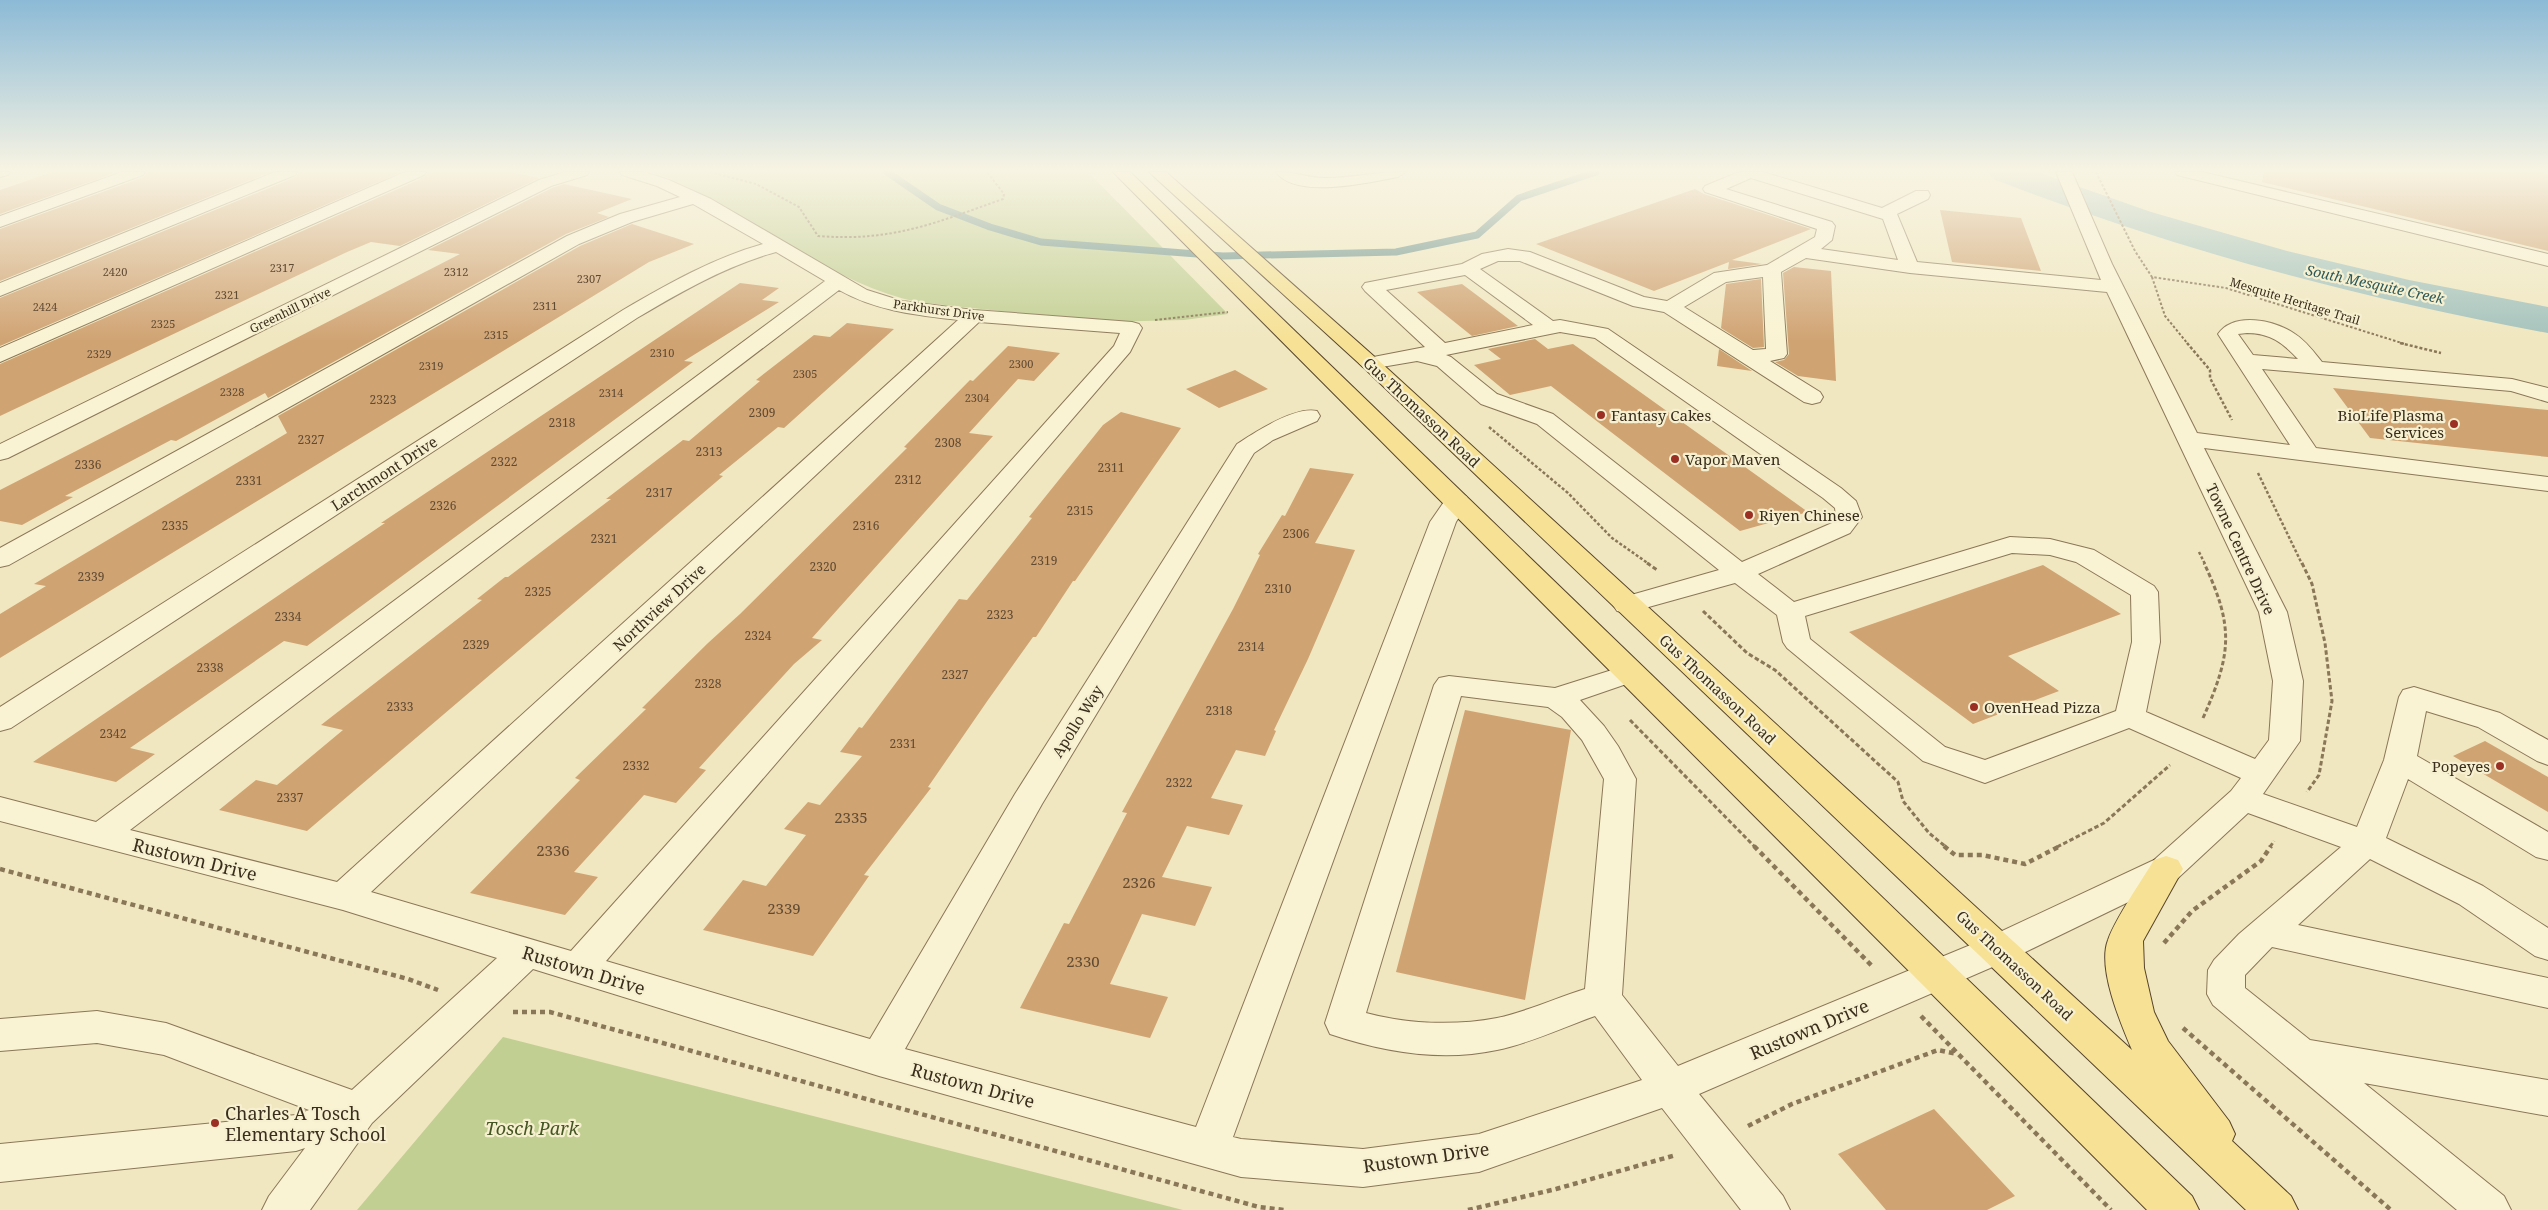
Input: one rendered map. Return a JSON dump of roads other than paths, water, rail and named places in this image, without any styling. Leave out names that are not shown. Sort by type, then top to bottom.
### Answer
[{"type":"main road","points":[[1177,228],[1938,973],[2177,1210]]},
{"type":"main road","name":"Gus Thomasson Road","points":[[1219,228],[1370,363],[2267,1202]]},
{"type":"main road","points":[[1457,501],[1505,489]]},
{"type":"main road","points":[[2166,869],[2125,941],[2125,968],[2135,1012],[2153,1052],[2267,1202]]},
{"type":"street","points":[[0,290],[151,228]]},
{"type":"street","points":[[0,356],[290,228]]},
{"type":"street","name":"Greenhill Drive","points":[[0,453],[453,228]]},
{"type":"street","points":[[0,559],[574,240],[601,228]]},
{"type":"street","name":"Parkhurst Drive","points":[[578,968],[1123,348],[1122,327],[974,316],[898,307],[860,294],[747,228]]},
{"type":"street","points":[[1670,307],[1721,277],[1772,270],[1823,240],[1825,228]]},
{"type":"street","points":[[1895,228],[1910,267]]},
{"type":"street","name":"Towne Centre Drive","points":[[1938,973],[1998,949],[2166,869],[2252,786],[2284,741],[2288,681],[2274,612],[2103,264],[2088,228]]},
{"type":"street","points":[[2417,228],[2548,260]]},
{"type":"street","name":"Larchmont Drive","points":[[0,721],[630,314],[702,272],[743,254],[777,246]]},
{"type":"street","points":[[1804,252],[1910,267],[2114,286]]},
{"type":"street","points":[[1440,350],[1372,287],[1468,269],[1485,257],[1505,253],[1524,256],[1640,302],[1670,307],[1812,397]]},
{"type":"street","points":[[1468,269],[1550,328]]},
{"type":"street","points":[[1749,357],[1778,354],[1772,270]]},
{"type":"street","points":[[101,835],[838,281]]},
{"type":"street","name":"Northview Drive","points":[[343,897],[974,316]]},
{"type":"street","points":[[2308,454],[2228,334],[2233,328],[2253,325],[2277,330],[2298,344],[2315,366]]},
{"type":"street","points":[[1370,363],[1550,328],[1566,326],[1601,333],[1848,506],[1849,517],[1841,528],[1739,573],[1628,605]]},
{"type":"street","points":[[1417,355],[1444,361],[1489,399],[1545,419],[1790,612],[1797,642],[1934,754],[1985,772],[2130,717]]},
{"type":"street","points":[[2246,361],[2512,385],[2548,395]]},
{"type":"street","name":"Apollo Way","points":[[879,1059],[1028,802],[1245,449],[1265,435],[1309,416]]},
{"type":"street","points":[[2189,439],[2548,484]]},
{"type":"street","points":[[1208,1149],[1443,522],[1457,501]]},
{"type":"street","points":[[1790,612],[2010,545],[2050,547],[2085,556],[2144,592],[2146,642],[2130,717]]},
{"type":"street","points":[[1603,998],[1497,1034],[1444,1039],[1397,1035],[1344,1023],[1449,685],[1556,698],[1631,673]]},
{"type":"street","points":[[2489,1210],[2226,994],[2227,970],[2266,932],[2367,843],[2400,760],[2414,697],[2489,720],[2548,754]]},
{"type":"street","points":[[1556,698],[1573,710],[1593,733],[1607,753],[1620,779],[1603,998],[1670,1088],[1768,1210]]},
{"type":"street","points":[[2130,717],[2252,786],[2471,895],[2548,946]]},
{"type":"street","points":[[2400,760],[2548,848]]},
{"type":"street","name":"Rustown Drive","points":[[0,809],[343,897],[879,1059],[1241,1158],[1363,1168],[1479,1154],[1670,1088],[1938,973]]},
{"type":"street","points":[[2266,932],[2548,993]]},
{"type":"street","points":[[284,1210],[358,1110],[526,952]]},
{"type":"street","points":[[0,1035],[97,1027],[166,1039],[358,1110]]},
{"type":"street","points":[[2300,1054],[2548,1098]]},
{"type":"street","points":[[0,1163],[296,1133],[358,1110]]},
{"type":"waterway","points":[[995,228],[1041,242],[1223,256],[1396,252],[1477,235],[1484,228]]},
{"type":"waterway","name":"South Mesquite Creek","points":[[2165,228],[2272,260],[2341,277],[2409,293],[2548,320]]},
{"type":"place","name":"Fantasy Cakes","points":[[1601,415]]},
{"type":"place","name":"BioLife Plasma Services","points":[[2454,424]]},
{"type":"place","name":"Vapor Maven","points":[[1675,459]]},
{"type":"place","name":"Riyen Chinese","points":[[1749,515]]},
{"type":"place","name":"OvenHead Pizza","points":[[1974,707]]},
{"type":"place","name":"Popeyes","points":[[2500,766]]},
{"type":"place","name":"Charles A Tosch Elementary School","points":[[215,1123]]},
{"type":"park label","name":"Tosch Park","points":[[532,1128]]}]
